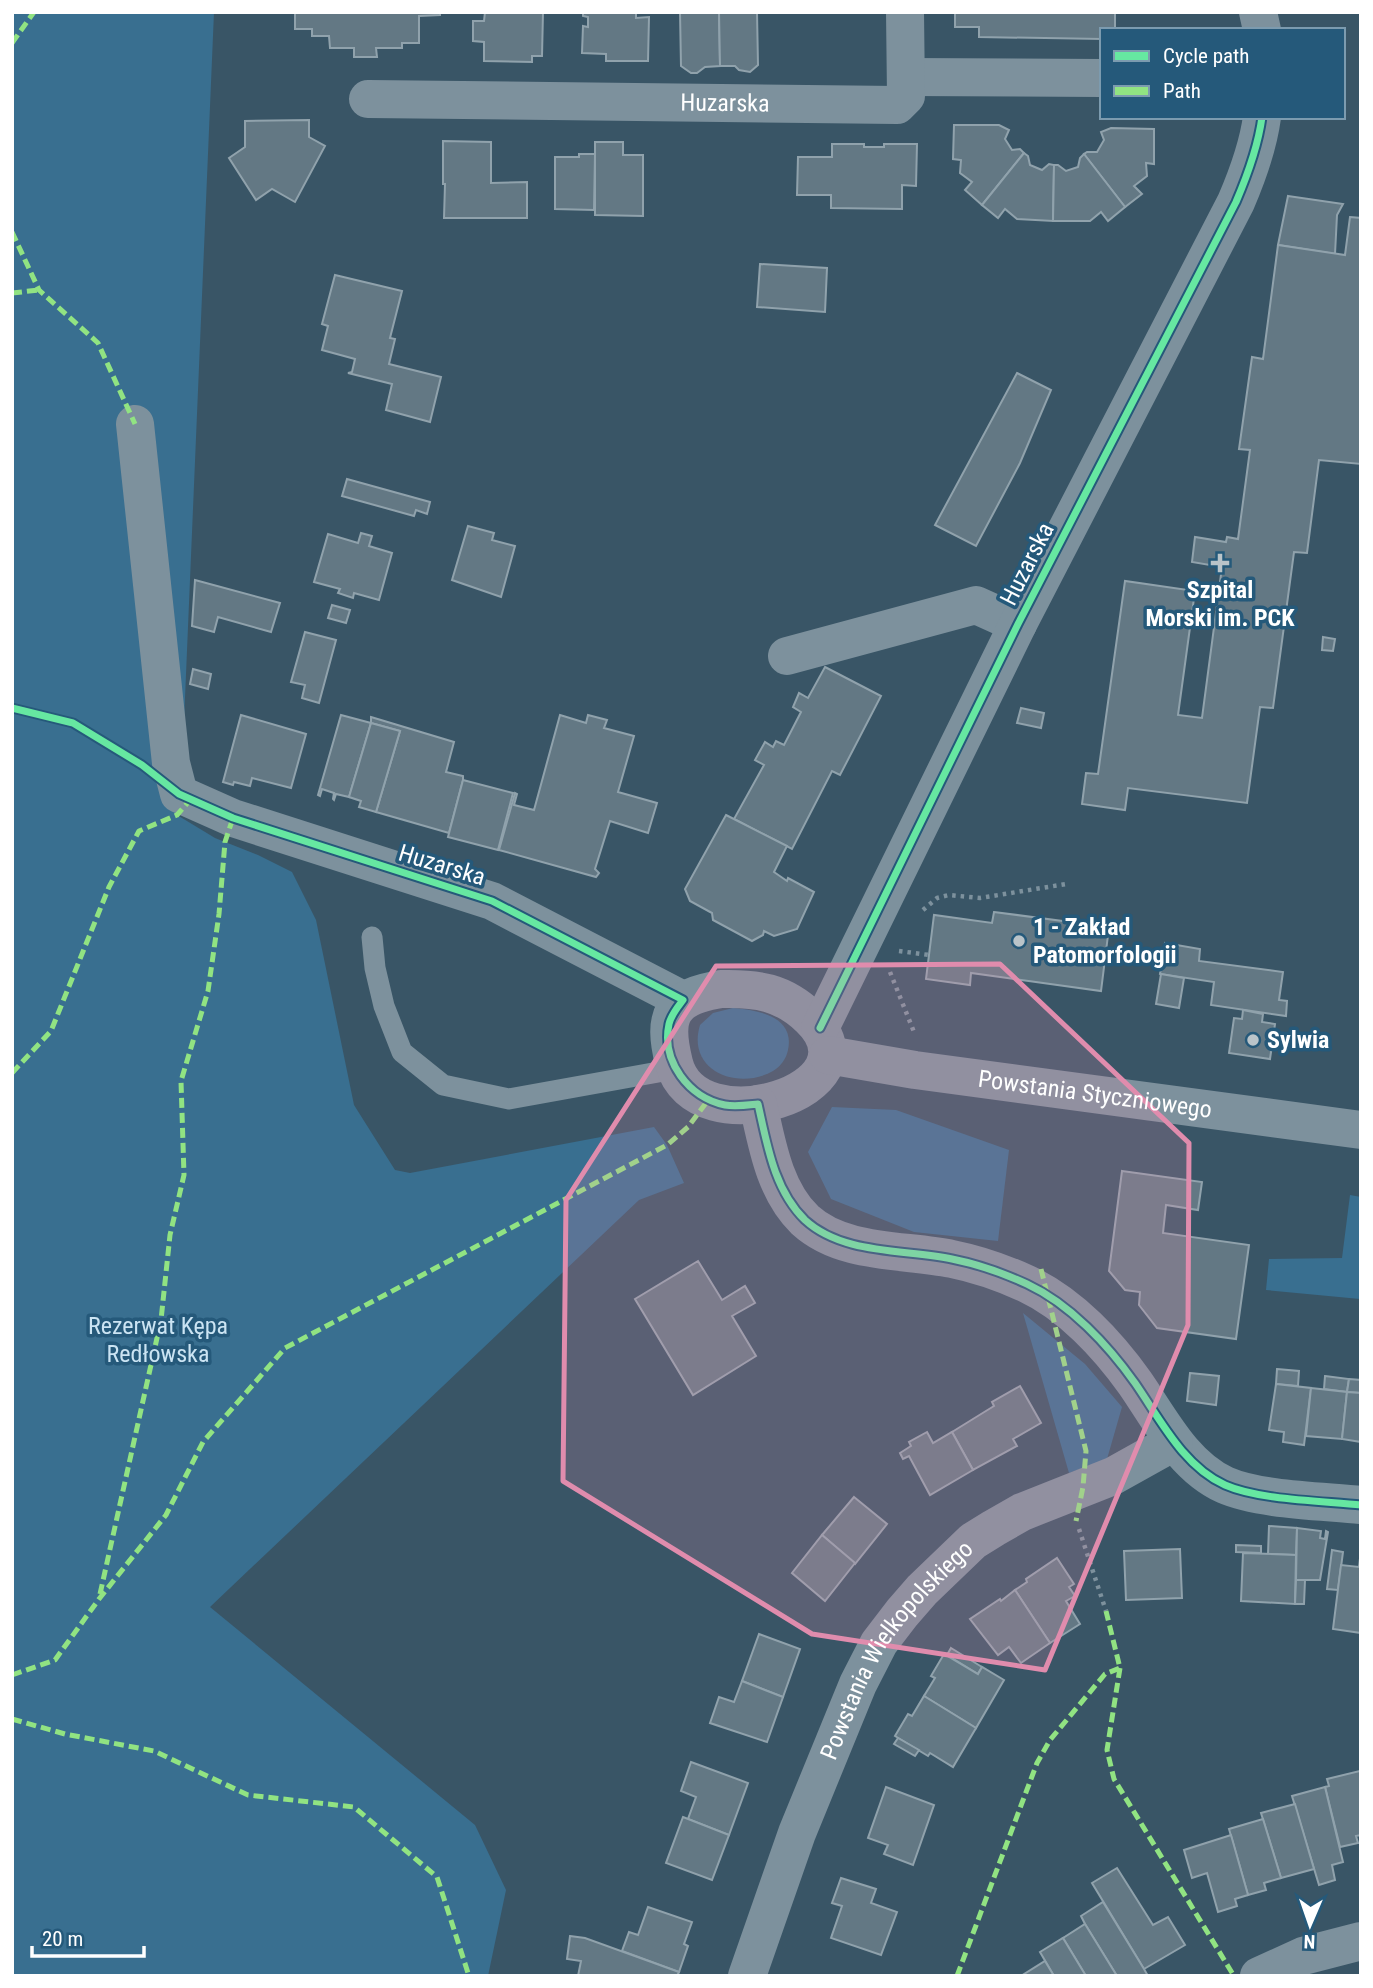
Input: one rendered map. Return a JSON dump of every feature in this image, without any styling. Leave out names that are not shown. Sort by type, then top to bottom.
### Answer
[{"type":"street","points":[[905,12],[907,77],[1100,78]]},
{"type":"street","name":"Huzarska","points":[[368,99],[897,105],[906,96],[907,77]]},
{"type":"street","name":"Huzarska","points":[[824,1041],[1018,624],[1236,202],[1260,137],[1262,119]]},
{"type":"street","name":"Huzarska","points":[[135,424],[171,763],[179,794],[233,818],[492,901],[683,1000]]},
{"type":"street","name":"Huzarska","points":[[787,656],[976,605],[1018,624]]},
{"type":"street","points":[[721,989],[762,991],[795,1004],[824,1041],[821,1073],[806,1087],[776,1100],[758,1104],[725,1105],[709,1099],[684,1082],[676,1069],[668,1038],[669,1023],[683,1000],[701,992],[721,989]]},
{"type":"street","name":"Powstania Styczniowego","points":[[824,1041],[915,1070],[1361,1130]]},
{"type":"street","points":[[758,1104],[773,1166],[783,1190],[807,1221],[829,1235],[857,1245],[953,1259],[992,1270],[1028,1285],[1047,1295],[1088,1329],[1118,1359],[1174,1442],[1208,1474],[1223,1484],[1238,1490],[1361,1506]]},
{"type":"street","name":"Powstania Wielkopolskiego","points":[[747,1976],[797,1833],[858,1684],[879,1643],[902,1613],[973,1541],[1044,1503],[1113,1476],[1174,1442]]},
{"type":"street","points":[[1259,1976],[1303,1956],[1361,1941]]},
{"type":"lane","points":[[372,937],[375,968],[384,1006],[402,1052],[443,1085],[509,1099],[676,1069]]},
{"type":"path","points":[[937,898],[949,895],[980,898],[1066,884]]},
{"type":"path","points":[[1076,1521],[1105,1611]]},
{"type":"highlighted area","points":[[1000,964],[1189,1143],[1188,1325],[1045,1670],[812,1634],[563,1481],[566,1200],[716,966]]},
{"type":"green space","name":"Rezerwat Kępa Redłowska","points":[[12,12],[214,12],[182,769],[177,815],[215,838],[292,872],[316,920],[354,1105],[395,1170],[410,1173],[654,1127],[667,1145],[684,1183],[639,1200],[210,1607],[475,1825],[506,1890],[488,1976],[12,1976]]},
{"type":"green space","points":[[733,1008],[764,1013],[781,1023],[786,1030],[789,1039],[787,1053],[783,1062],[773,1071],[745,1079],[731,1077],[718,1073],[708,1065],[701,1054],[698,1041],[700,1025],[713,1013]]},
{"type":"green space","points":[[832,1107],[896,1110],[1009,1150],[998,1241],[914,1232],[831,1199],[808,1152]]},
{"type":"green space","points":[[1350,1195],[1361,1197],[1360,1299],[1266,1290],[1269,1259],[1342,1258]]},
{"type":"green space","points":[[1023,1313],[1085,1364],[1122,1407],[1107,1459],[1069,1473]]},
{"type":"building","points":[[295,12],[440,12],[440,15],[419,16],[419,43],[402,43],[402,48],[376,48],[377,57],[354,57],[354,48],[330,48],[329,36],[312,36],[312,29],[295,29]]},
{"type":"building","points":[[485,12],[543,12],[542,56],[532,56],[532,62],[484,61],[484,42],[473,41],[473,21],[484,21]]},
{"type":"building","points":[[583,12],[636,12],[636,18],[649,17],[648,61],[606,61],[606,54],[582,53],[583,26],[588,27],[588,17],[583,16]]},
{"type":"building","points":[[680,12],[719,12],[720,66],[705,67],[697,73],[691,73],[681,66]]},
{"type":"building","points":[[719,12],[757,12],[758,65],[750,72],[739,70],[735,66],[720,66]]},
{"type":"building","points":[[955,12],[1115,12],[1115,28],[1100,28],[1100,39],[979,37],[979,27],[955,27]]},
{"type":"building","points":[[309,120],[309,137],[325,146],[295,202],[272,189],[256,200],[229,158],[245,147],[245,121]]},
{"type":"building","points":[[954,125],[999,125],[1009,130],[1005,139],[1012,150],[1020,149],[1024,153],[982,205],[965,190],[972,182],[960,173],[961,160],[953,159]]},
{"type":"building","points":[[1111,128],[1154,129],[1154,164],[1146,163],[1147,176],[1134,186],[1142,194],[1125,207],[1084,154],[1097,152],[1104,140],[1101,132]]},
{"type":"building","points":[[443,141],[491,142],[491,183],[527,182],[527,218],[444,218]]},
{"type":"building","points":[[595,142],[623,142],[623,155],[643,155],[643,216],[595,215]]},
{"type":"building","points":[[832,144],[884,147],[884,144],[917,144],[916,186],[902,185],[902,209],[831,208],[831,195],[797,195],[798,157],[832,157]]},
{"type":"building","points":[[1024,153],[1028,156],[1030,165],[1042,170],[1049,164],[1054,165],[1053,221],[1017,219],[1005,209],[998,218],[982,205]]},
{"type":"building","points":[[579,154],[595,154],[594,210],[555,209],[555,157],[579,157]]},
{"type":"building","points":[[1084,154],[1125,207],[1108,221],[1101,212],[1090,221],[1053,221],[1054,165],[1066,171],[1078,167]]},
{"type":"building","points":[[1288,196],[1343,204],[1337,215],[1335,254],[1278,245]]},
{"type":"building","points":[[1350,217],[1361,218],[1361,464],[1319,460],[1307,553],[1294,552],[1273,708],[1260,707],[1247,803],[1128,788],[1125,810],[1082,804],[1086,773],[1098,774],[1125,581],[1195,591],[1178,715],[1202,718],[1222,567],[1192,562],[1195,537],[1226,542],[1227,537],[1238,539],[1250,450],[1239,449],[1252,357],[1263,359],[1278,245],[1345,255]]},
{"type":"building","points":[[760,264],[827,268],[825,312],[757,307]]},
{"type":"building","points":[[335,275],[402,291],[390,338],[395,339],[389,364],[441,377],[430,422],[386,410],[392,384],[348,373],[352,372],[355,359],[322,350],[328,326],[322,324]]},
{"type":"building","points":[[1017,373],[1051,390],[1020,463],[976,546],[935,525]]},
{"type":"building","points":[[347,479],[430,502],[427,514],[416,510],[414,516],[342,496]]},
{"type":"building","points":[[468,526],[494,533],[492,540],[515,546],[501,597],[452,580]]},
{"type":"building","points":[[361,533],[372,536],[369,546],[392,553],[379,600],[354,593],[353,598],[338,593],[340,589],[314,582],[328,534],[358,543]]},
{"type":"building","points":[[195,580],[280,603],[271,632],[218,617],[214,632],[192,626]]},
{"type":"building","points":[[332,605],[350,610],[346,623],[328,618]]},
{"type":"building","points":[[305,632],[336,640],[319,703],[302,698],[305,685],[291,682]]},
{"type":"building","points":[[1323,637],[1335,639],[1333,651],[1322,650]]},
{"type":"building","points":[[825,667],[881,696],[840,775],[832,771],[792,849],[734,819],[764,765],[755,760],[765,742],[773,747],[776,741],[784,745],[801,712],[793,707],[799,693],[808,698]]},
{"type":"building","points":[[193,669],[211,674],[208,689],[190,684]]},
{"type":"building","points":[[1021,708],[1044,713],[1041,728],[1017,723]]},
{"type":"building","points":[[241,715],[306,734],[291,788],[252,778],[250,786],[223,782]]},
{"type":"building","points":[[341,715],[371,723],[349,797],[336,794],[334,800],[334,793],[322,789],[320,796],[318,795]]},
{"type":"building","points":[[560,715],[586,723],[588,715],[607,720],[604,728],[634,736],[618,792],[657,803],[648,833],[610,821],[595,869],[599,873],[596,877],[499,850],[515,793],[514,805],[534,810]]},
{"type":"building","points":[[371,717],[454,742],[446,772],[463,776],[463,780],[449,833],[376,812],[400,731],[371,723]]},
{"type":"building","points":[[371,723],[400,731],[376,812],[359,807],[361,801],[349,797]]},
{"type":"building","points":[[463,780],[513,793],[498,850],[448,837]]},
{"type":"building","points":[[726,815],[787,846],[774,872],[787,881],[788,878],[814,892],[797,929],[774,936],[764,931],[763,935],[752,941],[713,920],[712,913],[690,901],[685,889]]},
{"type":"building","name":"1 - Zakład Patomorfologii","points":[[994,912],[1109,927],[1101,991],[971,973],[970,985],[926,979],[934,915],[992,923]]},
{"type":"building","points":[[1165,943],[1200,949],[1199,961],[1283,972],[1279,1000],[1287,1001],[1286,1016],[1211,1005],[1214,982],[1160,974]]},
{"type":"building","points":[[1161,974],[1184,978],[1179,1008],[1156,1004]]},
{"type":"building","points":[[1243,1010],[1263,1014],[1262,1022],[1275,1024],[1270,1059],[1229,1053],[1234,1018],[1242,1019]]},
{"type":"building","points":[[1122,1171],[1202,1182],[1198,1210],[1166,1205],[1163,1233],[1249,1245],[1236,1339],[1157,1328],[1139,1305],[1140,1292],[1125,1290],[1109,1271]]},
{"type":"building","points":[[698,1261],[722,1300],[745,1286],[755,1303],[732,1316],[756,1356],[693,1395],[635,1299]]},
{"type":"building","points":[[1277,1369],[1299,1371],[1298,1386],[1276,1384]]},
{"type":"building","points":[[1190,1373],[1219,1376],[1216,1405],[1187,1401]]},
{"type":"building","points":[[1325,1376],[1349,1379],[1347,1392],[1324,1389]]},
{"type":"building","points":[[1349,1379],[1361,1380],[1361,1393],[1347,1392]]},
{"type":"building","points":[[1276,1384],[1311,1388],[1304,1445],[1283,1442],[1284,1432],[1269,1430]]},
{"type":"building","points":[[1020,1386],[1041,1423],[1013,1439],[1017,1446],[973,1470],[952,1432],[994,1406],[992,1402]]},
{"type":"building","points":[[1311,1388],[1347,1392],[1342,1439],[1306,1436]]},
{"type":"building","points":[[1347,1392],[1361,1393],[1361,1442],[1342,1439]]},
{"type":"building","points":[[927,1432],[933,1443],[952,1432],[973,1470],[930,1495],[909,1456],[903,1459],[900,1453],[911,1446],[909,1442]]},
{"type":"building","points":[[854,1497],[887,1524],[855,1564],[822,1535]]},
{"type":"building","points":[[1269,1526],[1297,1528],[1296,1555],[1268,1554]]},
{"type":"building","points":[[1297,1528],[1321,1531],[1320,1538],[1325,1539],[1326,1531],[1328,1532],[1320,1580],[1296,1580]]},
{"type":"building","points":[[822,1535],[855,1563],[825,1601],[792,1573]]},
{"type":"building","points":[[1236,1545],[1261,1546],[1261,1553],[1236,1552]]},
{"type":"building","points":[[1180,1549],[1182,1598],[1126,1600],[1124,1551]]},
{"type":"building","points":[[1332,1550],[1343,1552],[1338,1590],[1327,1589]]},
{"type":"building","points":[[1243,1553],[1296,1555],[1295,1604],[1241,1601]]},
{"type":"building","points":[[1057,1558],[1074,1584],[1069,1587],[1075,1596],[1066,1601],[1080,1624],[1050,1643],[1015,1590]]},
{"type":"building","points":[[1360,1558],[1361,1633],[1333,1629],[1341,1565],[1359,1567]]},
{"type":"building","points":[[1296,1580],[1305,1580],[1304,1604],[1295,1604]]},
{"type":"building","points":[[1015,1590],[1050,1643],[1021,1663],[1009,1647],[998,1655],[970,1619]]},
{"type":"building","points":[[759,1634],[800,1649],[783,1697],[742,1681]]},
{"type":"building","points":[[951,1648],[982,1667],[978,1674],[947,1655]]},
{"type":"building","points":[[944,1654],[978,1674],[982,1667],[1004,1680],[976,1728],[924,1696],[935,1678],[931,1676]]},
{"type":"building","points":[[742,1681],[783,1697],[767,1742],[710,1723],[719,1697],[734,1702]]},
{"type":"building","points":[[924,1696],[976,1728],[953,1767],[895,1736],[908,1714],[912,1716]]},
{"type":"building","points":[[898,1738],[919,1750],[915,1756],[894,1744]]},
{"type":"building","points":[[691,1762],[748,1783],[729,1835],[688,1819],[696,1797],[681,1791]]},
{"type":"building","points":[[1361,1765],[1361,1835],[1356,1836],[1358,1843],[1340,1847],[1325,1787],[1329,1786],[1327,1779],[1360,1771]]},
{"type":"building","points":[[886,1787],[934,1805],[913,1865],[884,1854],[888,1845],[868,1838]]},
{"type":"building","points":[[1325,1787],[1343,1862],[1332,1865],[1335,1880],[1319,1885],[1292,1796]]},
{"type":"building","points":[[1295,1804],[1314,1869],[1281,1878],[1261,1813]]},
{"type":"building","points":[[683,1817],[729,1835],[712,1880],[666,1863]]},
{"type":"building","points":[[1263,1819],[1281,1878],[1264,1883],[1266,1890],[1248,1895],[1229,1829]]},
{"type":"building","points":[[1231,1835],[1248,1895],[1235,1899],[1237,1906],[1218,1912],[1207,1873],[1192,1878],[1184,1850]]},
{"type":"building","points":[[1117,1868],[1153,1925],[1168,1917],[1185,1945],[1144,1969],[1092,1883]]},
{"type":"building","points":[[841,1878],[876,1889],[871,1903],[897,1912],[881,1955],[831,1938],[842,1906],[832,1903]]},
{"type":"building","points":[[1103,1902],[1148,1976],[1117,1976],[1085,1924],[1081,1916]]},
{"type":"building","points":[[648,1907],[692,1922],[684,1944],[688,1946],[679,1972],[622,1951],[629,1932],[638,1935]]},
{"type":"building","points":[[1085,1924],[1117,1976],[1086,1976],[1063,1938]]},
{"type":"building","points":[[570,1936],[585,1938],[679,1972],[677,1976],[578,1976],[581,1961],[567,1959]]},
{"type":"building","points":[[1063,1938],[1086,1976],[1054,1976],[1040,1952]]},
{"type":"building","points":[[1045,1961],[1054,1976],[1021,1976]]},
{"type":"marked path","points":[[12,43],[34,12]]},
{"type":"marked path","points":[[12,232],[39,290],[98,343],[135,424]]},
{"type":"marked path","points":[[12,293],[39,290]]},
{"type":"marked path","points":[[12,1073],[51,1031],[109,887],[139,831],[177,815],[191,799]]},
{"type":"marked path","points":[[100,1594],[161,1320],[170,1235],[184,1175],[181,1081],[208,991],[219,914],[225,842],[233,818]]},
{"type":"marked path","points":[[12,1675],[55,1660],[99,1599],[166,1515],[203,1442],[285,1348],[667,1145],[688,1127],[709,1099]]},
{"type":"marked path","points":[[1041,1269],[1086,1451],[1083,1487],[1076,1521]]},
{"type":"marked path","points":[[957,1976],[1037,1763],[1050,1740],[1105,1674],[1120,1668],[1106,1611]]},
{"type":"marked path","points":[[1120,1668],[1107,1750],[1114,1779],[1234,1976]]},
{"type":"marked path","points":[[12,1719],[65,1734],[154,1751],[248,1795],[354,1807],[437,1877],[469,1976]]},
{"type":"cycle path","points":[[820,1028],[1018,624],[1236,202],[1252,160],[1262,119]]},
{"type":"cycle path","points":[[12,708],[73,723],[142,765],[179,794],[233,818],[492,901],[683,1000],[669,1024],[668,1038],[669,1051],[680,1076],[700,1095],[712,1101],[729,1106],[758,1104],[779,1181],[794,1208],[805,1220],[820,1231],[856,1245],[961,1261],[990,1269],[1043,1292],[1073,1314],[1113,1354],[1185,1454],[1210,1477],[1225,1485],[1255,1494],[1361,1505]]},
{"type":"place","name":"Szpital Morski im. PCK","points":[[1220,563]]},
{"type":"place","name":"1 - Zakład Patomorfologii","points":[[1019,941]]},
{"type":"place","name":"Sylwia","points":[[1253,1040]]}]
